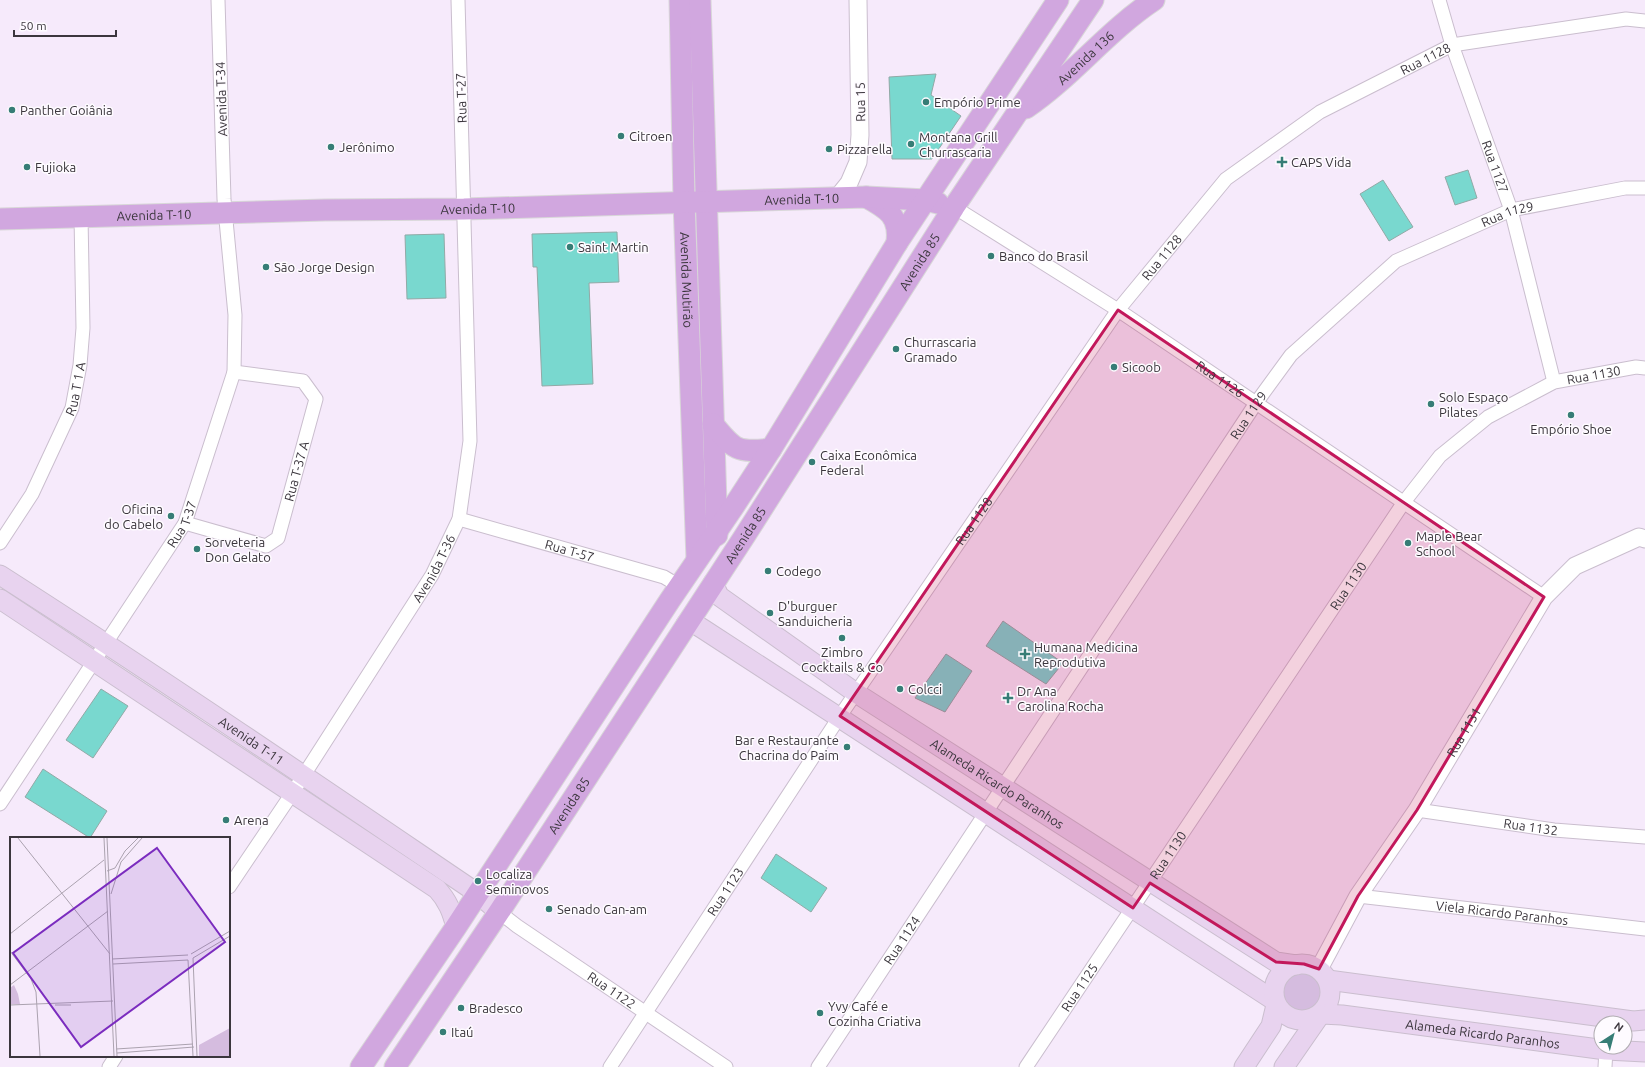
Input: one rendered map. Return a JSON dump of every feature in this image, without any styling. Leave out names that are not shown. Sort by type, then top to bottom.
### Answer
[{"type":"main road","name":"Avenida Mutirão","points":[[680,0],[684,202],[697,559]]},
{"type":"main road","name":"Avenida Mutirão","points":[[533,860],[529,837],[716,550],[717,530],[700,0]]},
{"type":"main road","name":"Avenida 85","points":[[362,1066],[456,927],[679,586],[771,449],[897,243],[1058,0]]},
{"type":"main road","name":"Avenida 85","points":[[395,1067],[499,912],[686,624],[749,530],[954,208],[1093,0]]},
{"type":"main road","name":"Avenida 136","points":[[1017,114],[1048,93],[1131,15],[1154,0]]},
{"type":"main road","name":"Avenida T-10","points":[[0,219],[81,216],[225,206],[706,202],[866,197],[926,200],[954,208]]},
{"type":"main road","points":[[866,197],[887,209],[893,216],[898,232],[897,243]]},
{"type":"main road","points":[[713,424],[730,445],[741,450],[753,451],[771,449]]},
{"type":"main road","name":"Avenida T-11","points":[[0,575],[107,643],[303,775],[477,893],[499,912]]},
{"type":"main road","name":"Alameda Ricardo Paranhos","points":[[713,583],[719,596],[856,693],[1002,788],[1276,962],[1296,964]]},
{"type":"main road","name":"Avenida T-11","points":[[0,599],[94,663],[293,792],[438,889],[450,907],[456,927]]},
{"type":"main road","points":[[686,624],[695,624],[703,628],[840,716],[985,813],[1133,908],[1276,1003],[1284,1015],[1296,1020],[1309,1020],[1321,1015]]},
{"type":"main road","points":[[456,927],[499,912]]},
{"type":"main road","points":[[1244,1067],[1271,1026],[1276,1003],[1274,992],[1275,982],[1280,974],[1287,968],[1296,964],[1311,965],[1324,975],[1633,1020],[1645,1020]]},
{"type":"main road","points":[[1284,1067],[1328,1004],[1331,992],[1324,975]]},
{"type":"main road","name":"Alameda Ricardo Paranhos","points":[[1321,1015],[1342,1015],[1606,1058],[1645,1052]]},
{"type":"street","name":"Avenida T-34","points":[[218,0],[225,206]]},
{"type":"street","name":"Rua T-27","points":[[458,0],[464,203]]},
{"type":"street","name":"Rua 15","points":[[836,198],[849,183],[858,162],[860,135],[858,0]]},
{"type":"street","name":"Rua 1127","points":[[1439,0],[1452,45],[1511,210],[1554,382]]},
{"type":"street","name":"Rua 1128","points":[[840,716],[1118,310],[1226,179],[1320,112],[1452,45],[1626,19],[1645,21]]},
{"type":"street","name":"Rua 1129","points":[[985,813],[1256,403],[1291,355],[1396,261],[1511,210],[1625,188],[1645,188]]},
{"type":"street","name":"Avenida T-36","points":[[230,886],[293,792],[432,575],[459,519],[470,441],[464,203]]},
{"type":"street","name":"Rua T-37","points":[[0,804],[185,523],[234,372],[235,315],[225,206]]},
{"type":"street","name":"Rua 1126","points":[[954,208],[1118,310],[1544,597]]},
{"type":"street","name":"Rua T 1 A","points":[[0,543],[32,494],[72,408],[80,365],[83,328],[81,216]]},
{"type":"street","name":"Rua 1130","points":[[1133,908],[1404,502],[1440,456],[1488,417],[1554,382],[1636,367],[1645,368]]},
{"type":"street","name":"Rua T-37 A","points":[[185,523],[266,546],[278,538],[316,398],[303,381],[234,372]]},
{"type":"street","name":"Rua T-57","points":[[459,519],[664,577],[679,586]]},
{"type":"street","name":"Rua 1131","points":[[1324,975],[1358,896],[1417,810],[1544,597],[1575,566],[1639,537],[1645,539]]},
{"type":"street","name":"Rua 1123","points":[[610,1067],[840,716]]},
{"type":"street","name":"Rua 1132","points":[[1417,810],[1554,830],[1645,837]]},
{"type":"street","name":"Rua 1124","points":[[818,1067],[985,813]]},
{"type":"street","name":"Viela Ricardo Paranhos","points":[[1358,896],[1645,929]]},
{"type":"street","name":"Rua 1125","points":[[1026,1067],[1133,908]]},
{"type":"street","name":"Rua 1122","points":[[499,912],[516,926],[726,1067]]},
{"type":"street","points":[[109,1067],[115,1057]]},
{"type":"highlighted area","points":[[1118,310],[1544,597],[1417,810],[1358,896],[1319,969],[1304,964],[1276,962],[1150,883],[1133,908],[840,716]]},
{"type":"shaded area","points":[[1302,971],[1313,974],[1319,980],[1322,991],[1319,1002],[1313,1008],[1302,1011],[1291,1008],[1285,1002],[1282,991],[1285,980],[1291,974]]},
{"type":"building","points":[[936,74],[931,95],[961,116],[932,159],[892,159],[889,77]]},
{"type":"building","points":[[1468,170],[1477,198],[1455,205],[1445,177]]},
{"type":"building","points":[[1383,180],[1413,227],[1389,241],[1360,194]]},
{"type":"building","points":[[617,232],[619,282],[589,283],[593,384],[542,386],[537,267],[533,267],[532,234]]},
{"type":"building","points":[[444,234],[446,298],[407,299],[405,235]]},
{"type":"building","name":"Humana Medicina Reprodutiva","points":[[1003,621],[1063,663],[1046,684],[986,646]]},
{"type":"building","points":[[946,654],[972,671],[945,712],[915,698]]},
{"type":"building","points":[[101,689],[128,706],[93,758],[66,740]]},
{"type":"building","points":[[43,769],[107,811],[91,837],[88,837],[25,797]]},
{"type":"building","points":[[776,854],[827,888],[811,912],[761,878]]},
{"type":"place","name":"Empório Prime","points":[[926,102]]},
{"type":"place","name":"Panther Goiânia","points":[[12,110]]},
{"type":"place","name":"Citroen","points":[[621,136]]},
{"type":"place","name":"Montana Grill Churrascaria","points":[[911,144]]},
{"type":"place","name":"Jerônimo","points":[[331,147]]},
{"type":"place","name":"Pizzarella","points":[[829,149]]},
{"type":"place","name":"CAPS Vida","points":[[1282,162]]},
{"type":"place","name":"Fujioka","points":[[27,167]]},
{"type":"place","name":"Saint Martin","points":[[570,247]]},
{"type":"place","name":"Banco do Brasil","points":[[991,256]]},
{"type":"place","name":"São Jorge Design","points":[[266,267]]},
{"type":"place","name":"Churrascaria Gramado","points":[[896,349]]},
{"type":"place","name":"Sicoob","points":[[1114,367]]},
{"type":"place","name":"Solo Espaço Pilates","points":[[1431,404]]},
{"type":"place","name":"Empório Shoe","points":[[1571,415]]},
{"type":"place","name":"Caixa Econômica Federal","points":[[812,462]]},
{"type":"place","name":"Oficina do Cabelo","points":[[171,516]]},
{"type":"place","name":"Maple Bear School","points":[[1408,543]]},
{"type":"place","name":"Sorveteria Don Gelato","points":[[197,549]]},
{"type":"place","name":"Codego","points":[[768,571]]},
{"type":"place","name":"D'burguer Sanduicheria","points":[[770,613]]},
{"type":"place","name":"Zimbro Cocktails & Co","points":[[842,638]]},
{"type":"place","name":"Humana Medicina Reprodutiva","points":[[1025,654]]},
{"type":"place","name":"Colcci","points":[[900,689]]},
{"type":"place","name":"Dr Ana Carolina Rocha","points":[[1008,698]]},
{"type":"place","name":"Bar e Restaurante Chacrina do Paim","points":[[847,747]]},
{"type":"place","name":"Arena","points":[[226,820]]},
{"type":"place","name":"Localiza Seminovos","points":[[478,881]]},
{"type":"place","name":"Senado Can-am","points":[[549,909]]},
{"type":"place","name":"Bradesco","points":[[461,1008]]},
{"type":"place","name":"Yvy Café e Cozinha Criativa","points":[[820,1013]]},
{"type":"place","name":"Itaú","points":[[443,1032]]}]
